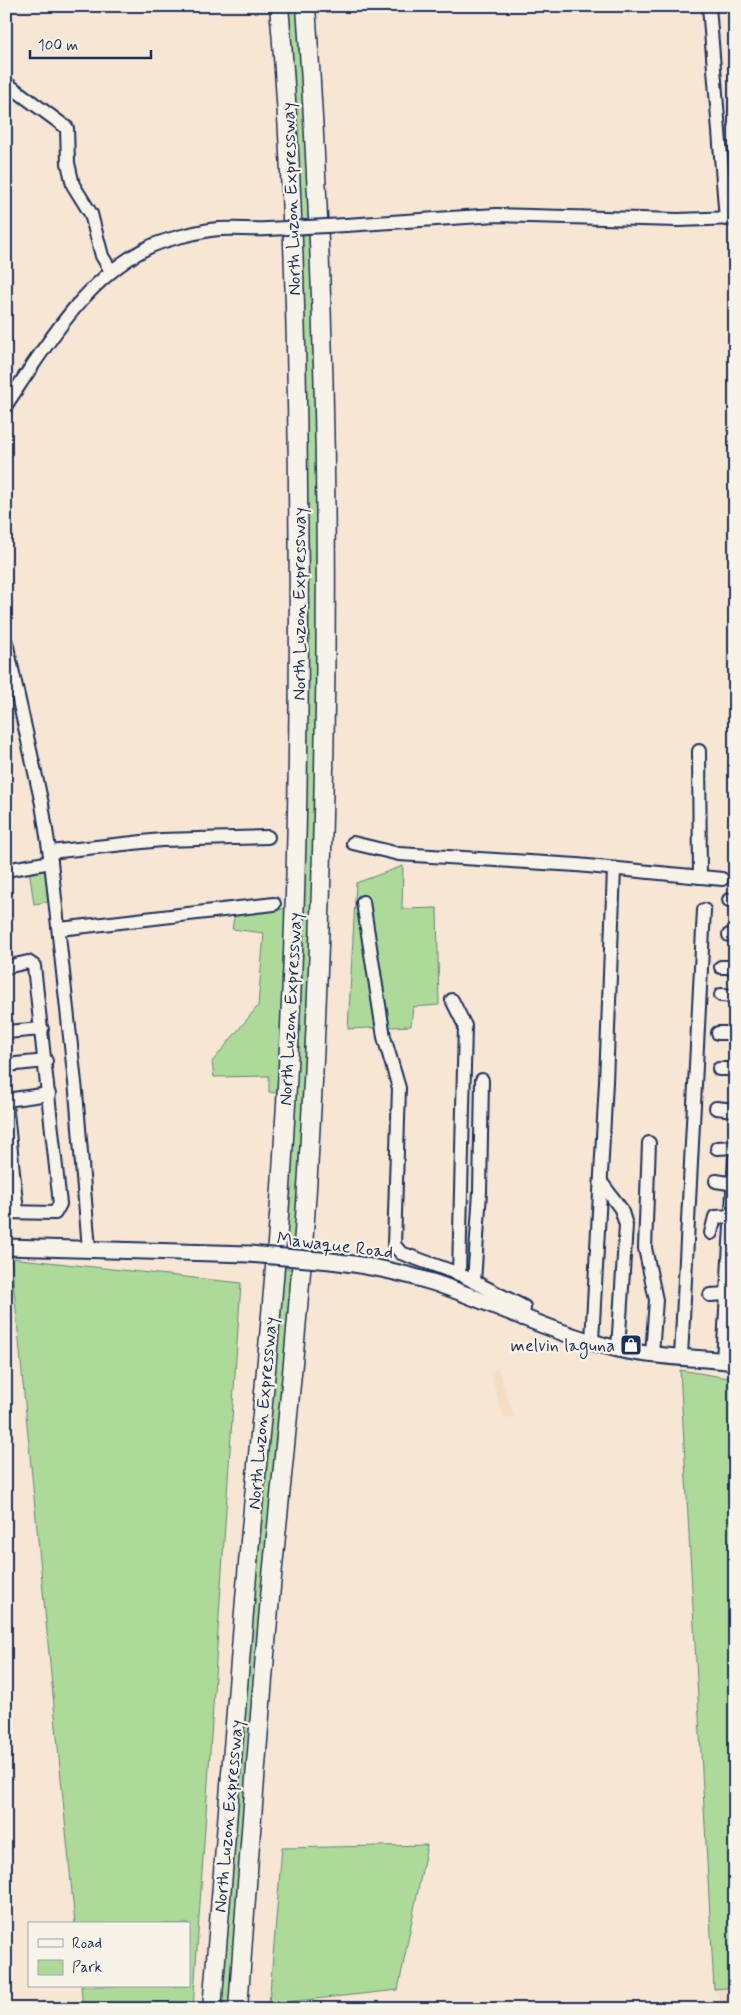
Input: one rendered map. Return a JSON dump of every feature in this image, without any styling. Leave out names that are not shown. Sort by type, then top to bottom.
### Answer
[{"type":"highway","name":"North Luzon Expressway","points":[[212,2009],[246,1592],[270,1340],[283,1155],[295,916],[300,681],[297,378],[288,105],[279,6]]},
{"type":"highway","name":"North Luzon Expressway","points":[[238,2009],[252,1804],[298,1312],[309,1157],[320,919],[325,684],[324,376],[313,100],[306,6]]},
{"type":"main road","name":"Mawaque Road","points":[[6,1247],[249,1254],[364,1265],[402,1273],[436,1284],[523,1319],[618,1349],[729,1362]]},
{"type":"street","points":[[6,405],[83,298],[111,271],[149,247],[210,230],[346,225],[496,215],[678,220],[730,218],[709,6]]},
{"type":"street","points":[[6,83],[67,128],[68,162],[73,186],[91,214],[102,256],[111,271]]},
{"type":"street","points":[[6,642],[42,804],[51,857],[60,929],[89,1249]]},
{"type":"street","points":[[699,751],[700,877]]},
{"type":"street","points":[[6,870],[51,857],[161,840],[268,837]]},
{"type":"street","points":[[353,843],[399,854],[614,869],[722,879]]},
{"type":"street","points":[[592,1341],[601,1182],[614,869]]},
{"type":"street","points":[[363,902],[384,1037],[399,1088],[394,1245],[402,1253],[459,1274],[524,1307],[523,1319]]},
{"type":"street","points":[[60,929],[274,904]]},
{"type":"street","points":[[681,1357],[704,910]]},
{"type":"street","points":[[6,967],[28,962],[34,966],[46,1061],[49,1094],[58,1210],[55,1213],[12,1212],[6,1101],[49,1094]]},
{"type":"street","points":[[722,967],[735,967]]},
{"type":"street","points":[[721,995],[735,996]]},
{"type":"street","points":[[452,1000],[464,1026],[459,1274]]},
{"type":"street","points":[[6,1032],[42,1029]]},
{"type":"street","points":[[718,1033],[735,1033]]},
{"type":"street","points":[[6,1066],[46,1061]]},
{"type":"street","points":[[719,1068],[735,1068]]},
{"type":"street","points":[[474,1282],[480,1192],[482,1080]]},
{"type":"street","points":[[716,1108],[735,1110],[735,1115]]},
{"type":"street","points":[[649,1143],[645,1248],[656,1300],[652,1354]]},
{"type":"street","points":[[717,1148],[735,1147]]},
{"type":"street","points":[[729,1362],[727,1294],[735,1159]]},
{"type":"street","points":[[716,1181],[734,1184]]},
{"type":"street","points":[[601,1182],[620,1209],[626,1225],[618,1349]]},
{"type":"street","points":[[711,1233],[715,1217],[732,1216]]},
{"type":"street","points":[[716,1256],[730,1256]]},
{"type":"street","points":[[710,1295],[727,1294]]},
{"type":"shaded area","points":[[498,1369],[514,1416],[504,1419],[490,1372]]},
{"type":"shaded area","points":[[735,1987],[735,2009],[727,2009],[714,1989]]},
{"type":"green space","points":[[286,6],[300,6],[313,222],[300,223]]},
{"type":"green space","points":[[314,234],[319,794],[296,1257],[280,1256],[300,235]]},
{"type":"green space","points":[[50,866],[55,901],[34,904],[29,869]]},
{"type":"green space","points":[[403,866],[402,909],[437,908],[439,1005],[413,1007],[411,1026],[348,1029],[356,883]]},
{"type":"green space","points":[[236,908],[285,909],[281,1094],[269,1092],[269,1076],[214,1077],[212,1062],[258,1006],[264,933],[232,929]]},
{"type":"green space","points":[[11,1258],[241,1283],[193,2009],[83,2009],[81,1988],[190,1988],[190,1922],[75,1922]]},
{"type":"green space","points":[[278,1267],[295,1269],[232,2009],[218,2009]]},
{"type":"green space","points":[[680,1370],[735,1379],[735,1987],[714,1989]]},
{"type":"green space","points":[[427,1845],[398,1990],[269,2004],[282,1848]]},
{"type":"place","name":"melvin laguna","points":[[631,1345]]}]
